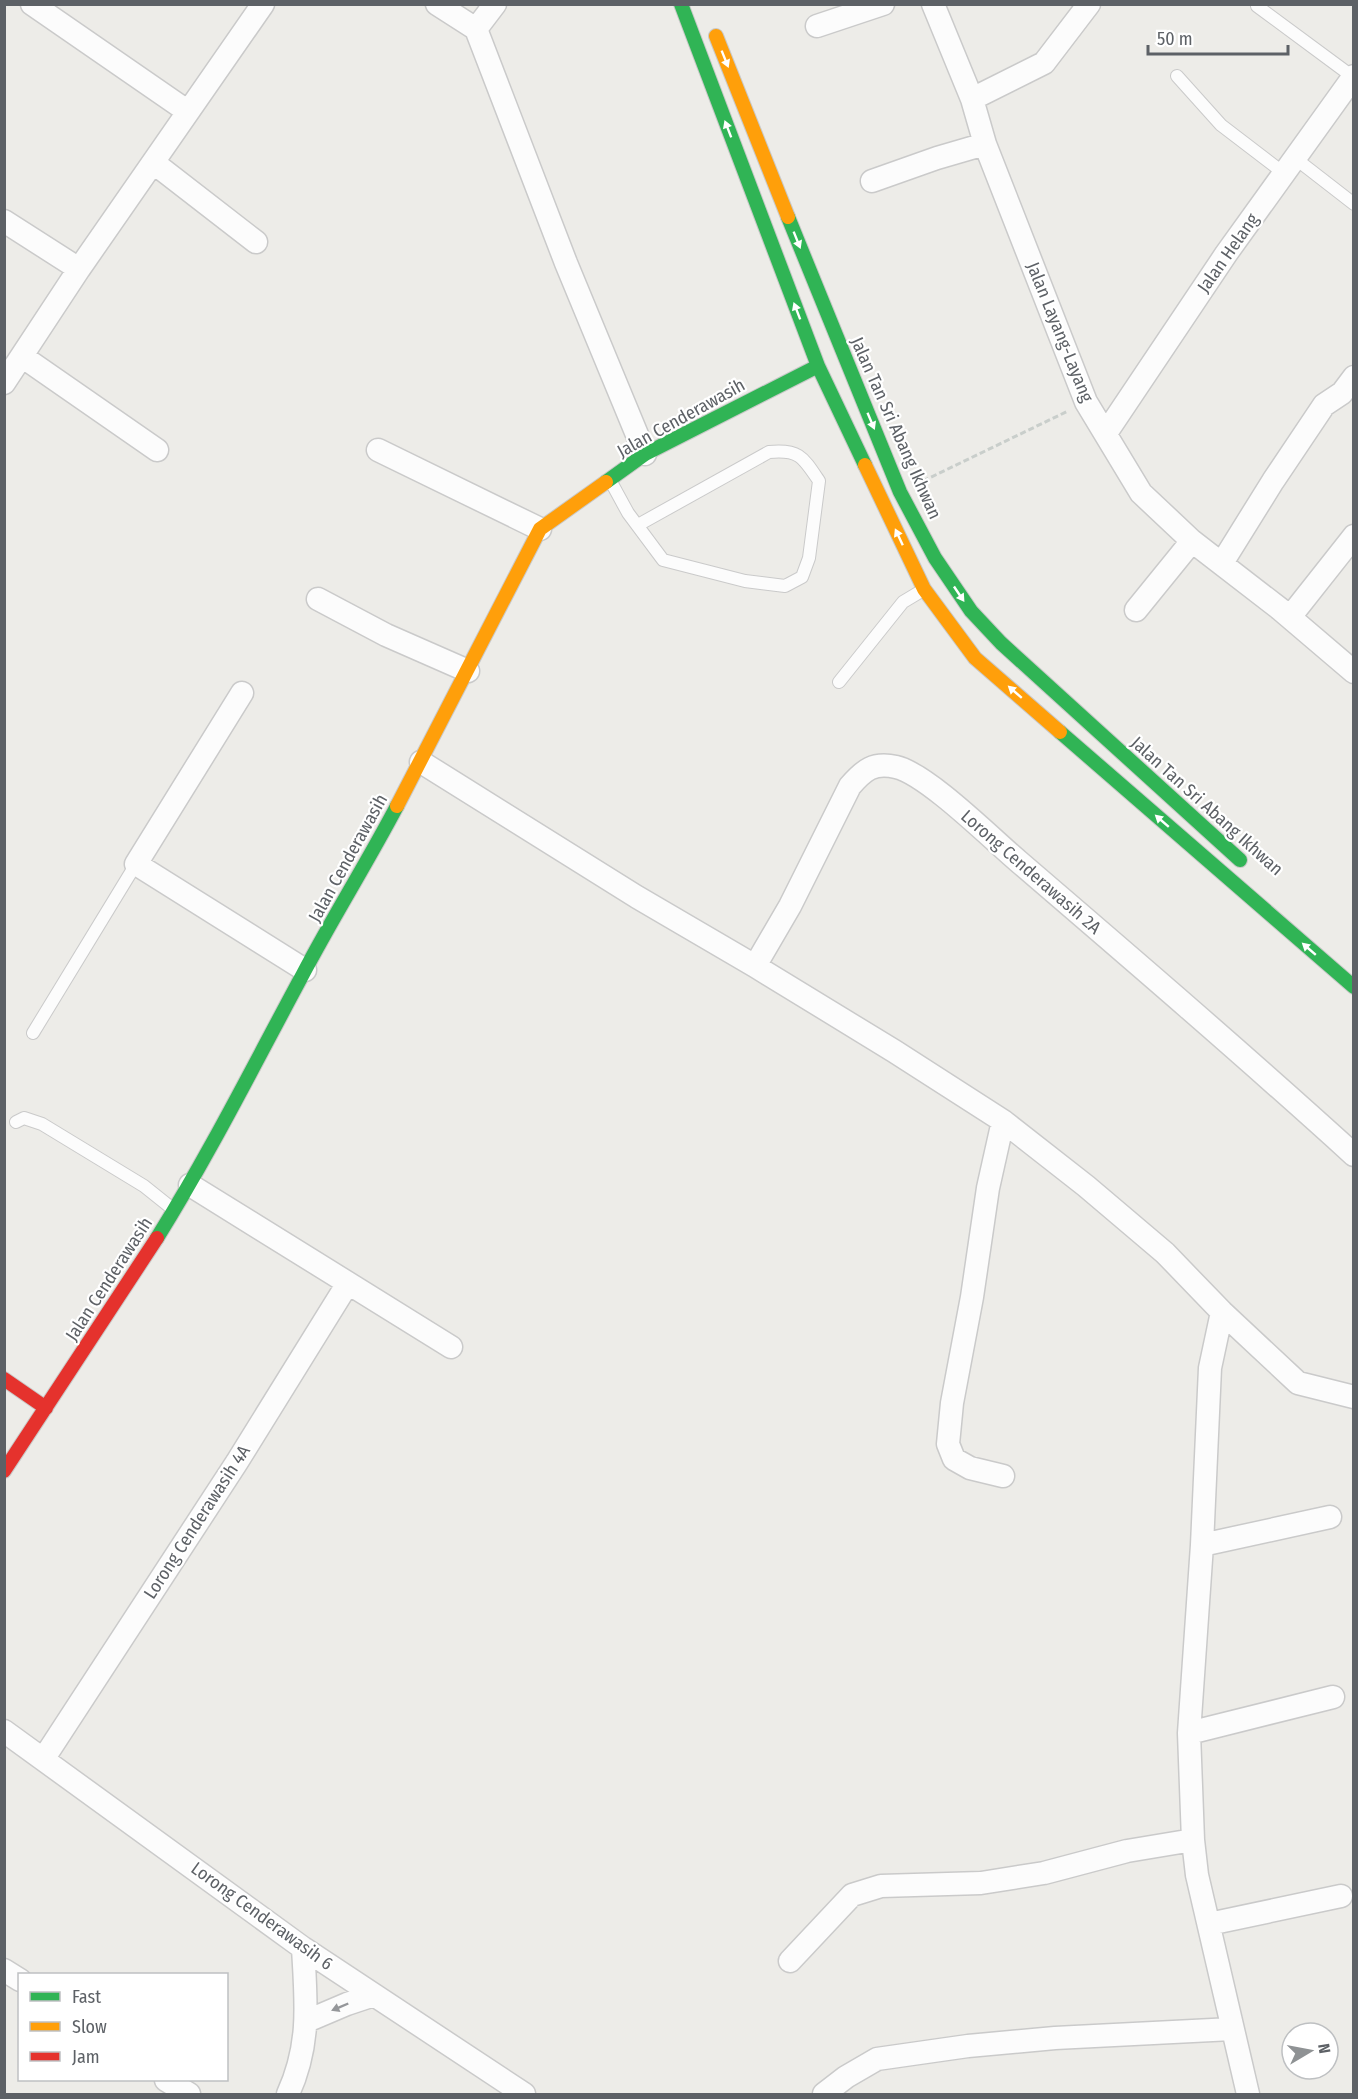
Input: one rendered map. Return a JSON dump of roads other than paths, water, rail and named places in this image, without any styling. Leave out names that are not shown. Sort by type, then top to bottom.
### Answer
[{"type":"street","points":[[32,4],[187,111]]},
{"type":"street","points":[[4,384],[79,269],[263,4]]},
{"type":"street","points":[[437,4],[476,29],[566,263],[645,454]]},
{"type":"street","points":[[476,29],[495,4]]},
{"type":"street","points":[[681,4],[818,366],[924,589],[975,657],[1353,987]]},
{"type":"street","points":[[817,26],[883,4]]},
{"type":"street","name":"Jalan Layang-Layang","points":[[933,4],[972,99],[985,144],[1086,402],[1141,493],[1192,541],[1290,617],[1353,672]]},
{"type":"street","points":[[972,99],[1044,63],[1089,4]]},
{"type":"street","name":"Jalan Tan Sri Abang Ikhwan","points":[[712,27],[900,492],[935,558],[971,611],[1001,643],[1252,871]]},
{"type":"street","name":"Jalan Helang","points":[[1106,433],[1226,254],[1353,76]]},
{"type":"street","points":[[872,181],[985,144]]},
{"type":"street","points":[[153,163],[256,242]]},
{"type":"street","points":[[4,221],[79,269]]},
{"type":"street","points":[[23,357],[157,450]]},
{"type":"street","name":"Jalan Cenderawasih","points":[[4,1471],[190,1185],[305,970],[362,872],[421,762],[540,529],[645,454],[818,366]]},
{"type":"street","points":[[1222,563],[1324,405],[1350,390]]},
{"type":"street","points":[[378,450],[540,529]]},
{"type":"street","points":[[1290,617],[1353,536]]},
{"type":"street","points":[[1136,610],[1192,541]]},
{"type":"street","points":[[318,599],[386,635],[468,670]]},
{"type":"street","points":[[242,693],[136,864],[305,970]]},
{"type":"street","points":[[421,762],[637,897],[755,966],[1004,1120],[1165,1253],[1222,1312],[1298,1383],[1353,1397]]},
{"type":"street","name":"Lorong Cenderawasih 2A","points":[[755,966],[790,906],[850,786],[864,770],[876,766],[897,767],[918,777],[957,808],[1171,992],[1353,1155]]},
{"type":"street","points":[[1003,1476],[970,1468],[954,1460],[948,1444],[952,1403],[972,1297],[987,1188],[1004,1120]]},
{"type":"street","points":[[190,1185],[451,1347]]},
{"type":"street","name":"Lorong Cenderawasih 4A","points":[[44,1758],[237,1462],[348,1283]]},
{"type":"street","points":[[1222,1312],[1210,1368],[1202,1545],[1189,1734],[1193,1840],[1197,1875],[1248,2094]]},
{"type":"street","points":[[4,1379],[46,1408]]},
{"type":"street","points":[[1202,1545],[1330,1517]]},
{"type":"street","points":[[1189,1734],[1333,1697]]},
{"type":"street","name":"Lorong Cenderawasih 6","points":[[4,1731],[303,1948],[524,2094]]},
{"type":"street","points":[[790,1960],[852,1895],[881,1886],[981,1883],[1044,1873],[1127,1851],[1193,1840]]},
{"type":"street","points":[[1209,1924],[1341,1896]]},
{"type":"street","points":[[288,2094],[297,2074],[307,2021],[303,1948]]},
{"type":"street","points":[[4,1970],[18,1979]]},
{"type":"street","points":[[307,2021],[374,1995]]},
{"type":"street","points":[[824,2094],[846,2077],[877,2059],[979,2045],[1055,2038],[1232,2029]]},
{"type":"street","points":[[169,2081],[189,2094]]},
{"type":"lane","points":[[1257,6],[1353,76]]},
{"type":"lane","points":[[1177,76],[1221,125],[1353,204]]},
{"type":"lane","points":[[610,479],[628,513],[663,560],[745,582],[785,586],[802,577],[809,558],[819,481],[806,461],[787,450],[769,452],[638,525]]},
{"type":"lane","points":[[839,682],[903,602],[924,589]]},
{"type":"lane","points":[[33,1033],[136,864]]},
{"type":"lane","points":[[16,1122],[24,1118],[42,1124],[144,1186],[175,1210]]}]
